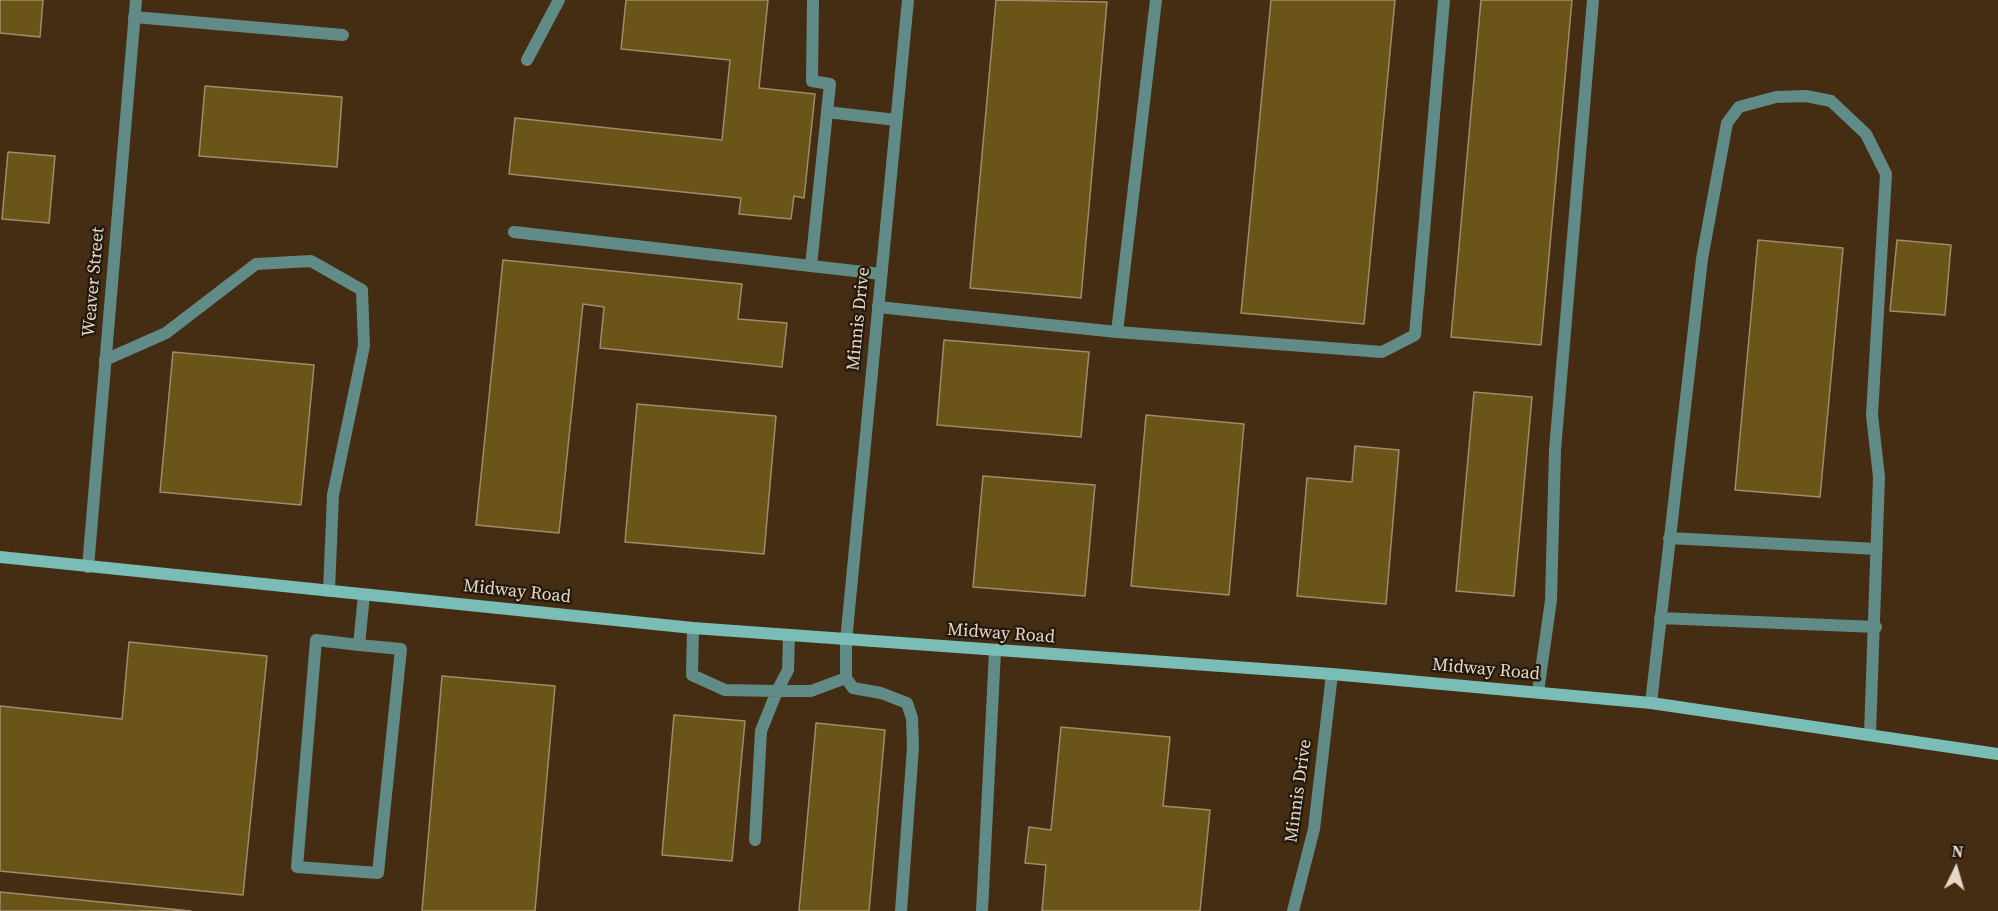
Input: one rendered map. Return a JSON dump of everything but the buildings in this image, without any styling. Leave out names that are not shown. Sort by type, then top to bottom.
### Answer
[{"type":"main road","name":"Midway Road","points":[[0,557],[693,628],[846,641],[1332,674],[1651,703],[1998,754]]},
{"type":"street","name":"Weaver Street","points":[[88,567],[136,0]]},
{"type":"street","points":[[527,60],[559,0]]},
{"type":"street","points":[[811,266],[830,84],[812,81],[813,0]]},
{"type":"street","name":"Minnis Drive","points":[[846,678],[846,641],[908,0]]},
{"type":"street","points":[[1117,332],[1156,0]]},
{"type":"street","points":[[878,307],[1117,332],[1382,352],[1415,335],[1444,0]]},
{"type":"street","points":[[1538,692],[1551,600],[1555,450],[1593,0]]},
{"type":"street","points":[[135,17],[343,35]]},
{"type":"street","points":[[1651,703],[1702,259],[1727,123],[1739,107],[1776,97],[1806,96],[1831,101],[1866,134],[1886,174],[1872,415],[1879,477],[1876,627],[1870,734]]},
{"type":"street","points":[[827,112],[896,120]]},
{"type":"street","points":[[514,232],[881,274]]},
{"type":"street","points":[[105,360],[166,333],[256,264],[311,261],[362,290],[364,346],[333,495],[329,591]]},
{"type":"street","points":[[1669,538],[1878,549]]},
{"type":"street","points":[[359,645],[364,595]]},
{"type":"street","points":[[1660,618],[1876,627]]},
{"type":"street","points":[[693,628],[692,675],[725,690],[811,691],[846,678],[853,688],[881,693],[907,702],[912,718],[913,747],[901,911]]},
{"type":"street","points":[[755,840],[761,731],[788,670],[789,636]]},
{"type":"street","points":[[316,640],[359,645],[401,649],[378,873],[297,867],[316,640]]},
{"type":"street","points":[[982,911],[995,651]]},
{"type":"street","name":"Minnis Drive","points":[[1293,911],[1314,830],[1332,674]]}]
